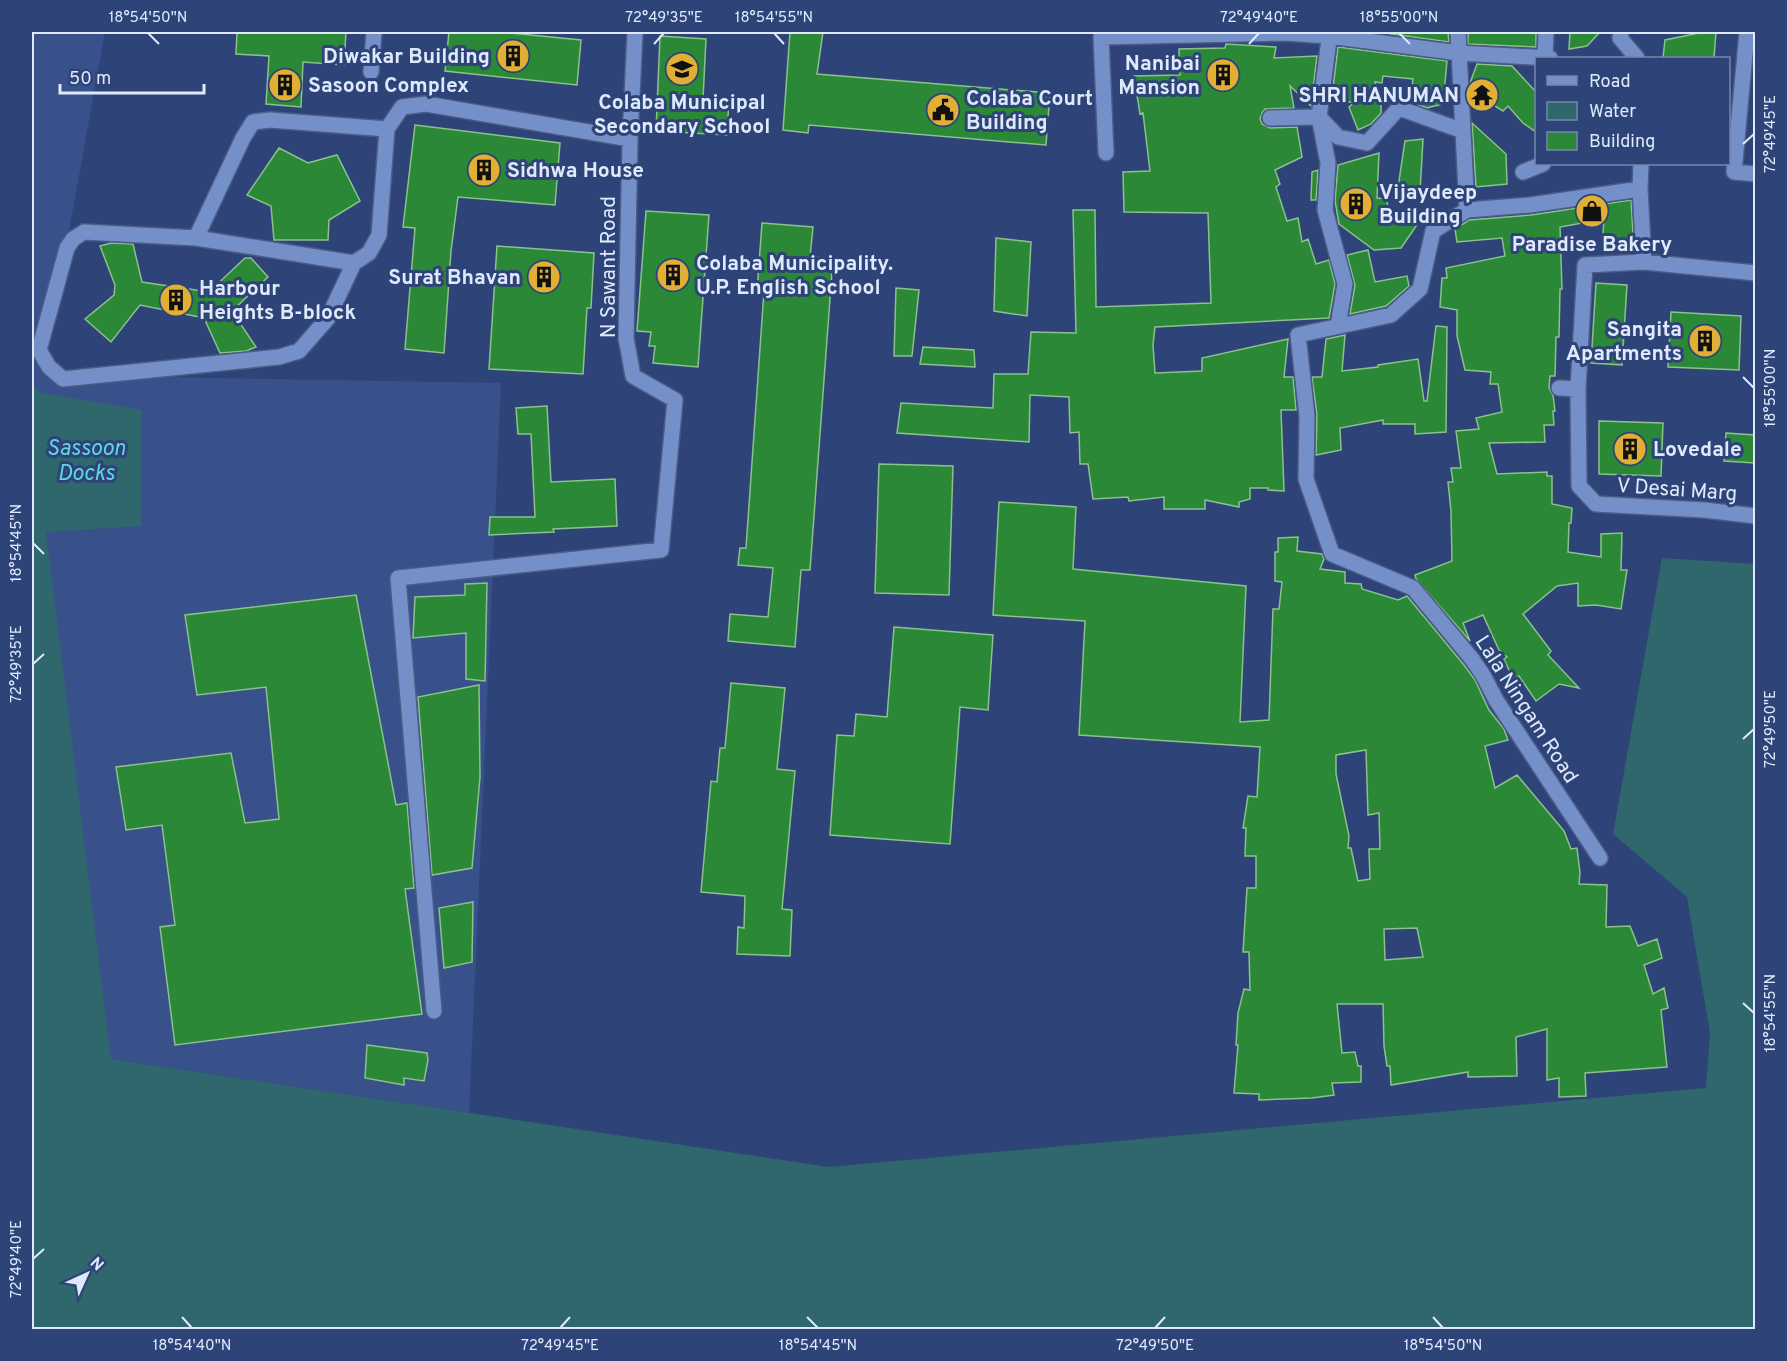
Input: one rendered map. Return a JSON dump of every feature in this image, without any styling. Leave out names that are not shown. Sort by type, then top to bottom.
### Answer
[{"type":"street","points":[[371,72],[374,32]]},
{"type":"street","name":"N Sawant Road","points":[[434,1011],[398,578],[661,550],[675,400],[633,376],[626,338],[630,139],[635,32]]},
{"type":"street","points":[[1106,153],[1101,37],[1286,32],[1329,34],[1459,53],[1535,57]]},
{"type":"street","points":[[1458,32],[1467,210]]},
{"type":"street","points":[[1545,57],[1546,32]]},
{"type":"street","points":[[1621,32],[1620,38],[1636,57]]},
{"type":"street","points":[[1747,32],[1734,172],[1755,174]]},
{"type":"street","points":[[1329,34],[1319,117],[1328,163],[1325,210],[1345,284],[1338,326]]},
{"type":"street","points":[[354,263],[196,238],[84,232],[73,239],[67,248],[39,350],[49,367],[63,379],[279,357],[299,351],[328,318],[354,263],[369,253],[379,235],[387,129],[402,107],[426,104],[630,139]]},
{"type":"street","points":[[1269,118],[1319,117],[1338,137],[1367,142],[1399,108],[1463,131]]},
{"type":"street","points":[[196,238],[243,138],[253,122],[270,120],[387,129]]},
{"type":"street","points":[[1523,172],[1540,165]]},
{"type":"street","points":[[1641,165],[1644,262]]},
{"type":"street","name":"Lala Ningam Road","points":[[1600,858],[1496,700],[1483,675],[1413,588],[1332,554],[1306,479],[1307,416],[1298,335],[1391,315],[1420,289],[1433,231],[1467,210],[1530,205],[1640,189]]},
{"type":"street","points":[[1559,388],[1578,389],[1585,265],[1644,262],[1755,273]]},
{"type":"street","name":"V Desai Marg","points":[[1578,389],[1579,486],[1596,504],[1704,510],[1755,516]]},
{"type":"shaded area","points":[[32,32],[105,32],[43,375],[501,383],[469,1113],[32,1045]]},
{"type":"water","name":"Sassoon Docks","points":[[32,384],[41,393],[141,410],[141,526],[46,532],[111,1059],[829,1167],[1706,1088],[1710,1033],[1687,897],[1613,834],[1662,558],[1755,564],[1755,1329],[32,1329]]},
{"type":"building","name":"Sasoon Complex","points":[[237,32],[346,32],[344,65],[303,62],[301,107],[266,104],[269,56],[236,54]]},
{"type":"building","name":"Diwakar Building","points":[[449,32],[500,32],[581,40],[577,85],[445,71]]},
{"type":"building","name":"Colaba Court Building","points":[[790,32],[823,32],[817,74],[1050,93],[1046,145],[809,125],[808,133],[783,130]]},
{"type":"building","points":[[1377,32],[1448,32],[1449,42]]},
{"type":"building","points":[[1468,32],[1536,32],[1536,47],[1468,44]]},
{"type":"building","points":[[1570,32],[1600,32],[1587,46],[1569,49]]},
{"type":"building","points":[[1704,32],[1716,32],[1714,57],[1663,57],[1665,40]]},
{"type":"building","name":"Colaba Municipal Secondary School","points":[[660,36],[706,39],[703,99],[729,100],[727,135],[656,131]]},
{"type":"building","points":[[1226,44],[1276,47],[1274,58],[1317,56],[1311,106],[1290,86],[1294,108],[1265,109],[1260,119],[1262,124],[1270,128],[1297,127],[1302,157],[1275,170],[1280,184],[1276,187],[1287,221],[1298,218],[1302,242],[1308,239],[1316,264],[1329,260],[1335,284],[1329,318],[1155,327],[1153,345],[1155,373],[1202,371],[1202,358],[1288,339],[1284,377],[1293,377],[1296,410],[1281,410],[1284,491],[1250,488],[1250,499],[1239,502],[1239,507],[1205,500],[1205,509],[1164,509],[1164,497],[1129,501],[1128,497],[1093,499],[1088,464],[1080,464],[1079,432],[1070,433],[1069,397],[1030,395],[1029,442],[897,433],[901,403],[993,408],[994,374],[1028,374],[1031,332],[1076,333],[1073,210],[1095,210],[1096,307],[1211,303],[1208,213],[1124,212],[1123,172],[1150,171],[1143,113],[1140,114],[1134,76],[1180,75],[1179,49],[1225,48]]},
{"type":"building","points":[[1338,47],[1447,61],[1443,104],[1427,108],[1410,102],[1413,79],[1383,76],[1382,83],[1375,82],[1381,113],[1371,124],[1358,130],[1349,107],[1355,102],[1347,102],[1341,87],[1333,88]]},
{"type":"building","points":[[1477,64],[1512,66],[1535,91],[1535,131],[1523,123],[1508,106],[1503,111],[1471,91],[1470,83]]},
{"type":"building","points":[[1472,123],[1506,154],[1507,184],[1476,187]]},
{"type":"building","name":"Sidhwa House","points":[[415,125],[560,143],[555,205],[458,197],[451,251],[444,353],[405,349],[415,228],[403,227]]},
{"type":"building","points":[[1423,139],[1420,192],[1397,194],[1405,141]]},
{"type":"building","points":[[279,148],[308,163],[337,155],[360,201],[329,220],[328,240],[274,240],[271,206],[247,195]]},
{"type":"building","name":"Vijaydeep Building","points":[[1379,153],[1377,198],[1387,199],[1389,221],[1421,219],[1401,248],[1374,250],[1339,224],[1335,201],[1338,165]]},
{"type":"building","points":[[1318,170],[1316,200],[1311,200],[1312,172]]},
{"type":"building","points":[[1631,200],[1634,250],[1602,248],[1604,219],[1560,227],[1562,289],[1560,289],[1559,337],[1556,337],[1555,376],[1550,376],[1549,388],[1553,395],[1555,411],[1553,411],[1554,425],[1544,425],[1545,442],[1489,443],[1497,474],[1547,472],[1547,476],[1552,476],[1552,504],[1572,508],[1568,552],[1601,557],[1601,534],[1622,533],[1621,570],[1627,570],[1621,609],[1596,605],[1578,606],[1578,583],[1557,586],[1523,614],[1551,651],[1548,655],[1579,688],[1559,684],[1536,701],[1519,676],[1513,679],[1504,659],[1507,657],[1499,650],[1483,615],[1463,623],[1470,641],[1415,575],[1452,561],[1448,482],[1453,482],[1451,468],[1461,468],[1456,431],[1479,429],[1476,418],[1502,412],[1498,384],[1490,384],[1491,372],[1465,370],[1457,336],[1457,310],[1440,307],[1442,278],[1447,278],[1446,268],[1505,256],[1502,238],[1457,242],[1455,229],[1469,220],[1531,215]]},
{"type":"building","name":"Colaba Municipality. U.P. English School","points":[[646,211],[709,215],[698,367],[653,363],[655,346],[649,346],[651,332],[637,331]]},
{"type":"building","points":[[762,223],[813,227],[810,257],[833,258],[810,570],[801,570],[795,647],[728,641],[730,614],[768,617],[773,568],[738,565],[740,548],[746,548],[764,291],[757,291]]},
{"type":"building","points":[[996,238],[1031,242],[1027,316],[994,311]]},
{"type":"building","name":"Harbour Heights B-block","points":[[111,243],[133,244],[142,282],[209,292],[245,258],[251,258],[268,277],[232,311],[256,347],[246,351],[220,353],[204,318],[140,305],[111,342],[85,319],[114,295],[115,285],[100,246]]},
{"type":"building","points":[[497,246],[594,253],[591,308],[587,308],[583,374],[489,369]]},
{"type":"building","points":[[1368,250],[1375,282],[1407,276],[1409,286],[1386,306],[1350,314],[1355,285],[1347,255]]},
{"type":"building","points":[[1596,283],[1627,285],[1622,365],[1591,363]]},
{"type":"building","points":[[896,288],[919,290],[912,356],[894,356]]},
{"type":"building","name":"Sangita Apartments","points":[[1671,312],[1741,316],[1739,370],[1668,367]]},
{"type":"building","points":[[1436,326],[1447,327],[1446,432],[1415,434],[1415,424],[1383,424],[1383,420],[1340,428],[1341,450],[1316,455],[1317,415],[1312,377],[1322,377],[1326,339],[1345,335],[1342,371],[1418,359],[1424,401],[1427,401]]},
{"type":"building","points":[[923,347],[974,350],[975,367],[920,364]]},
{"type":"building","points":[[547,406],[551,482],[615,479],[617,526],[489,535],[490,517],[535,517],[531,434],[518,434],[516,408]]},
{"type":"building","name":"Lovedale","points":[[1599,421],[1663,423],[1661,476],[1599,474]]},
{"type":"building","points":[[1726,433],[1755,435],[1755,463],[1724,461]]},
{"type":"building","points":[[879,464],[953,466],[949,595],[875,593]]},
{"type":"building","points":[[999,502],[1076,507],[1073,569],[1246,586],[1240,722],[1269,720],[1273,609],[1279,609],[1282,582],[1275,581],[1275,552],[1278,552],[1278,538],[1298,537],[1297,551],[1322,554],[1324,559],[1320,569],[1345,572],[1345,583],[1361,584],[1362,589],[1398,600],[1407,596],[1475,680],[1489,710],[1504,729],[1508,740],[1485,746],[1495,788],[1517,775],[1564,831],[1571,849],[1577,848],[1579,884],[1607,885],[1606,927],[1630,926],[1638,946],[1657,939],[1662,958],[1644,965],[1653,994],[1664,988],[1668,1008],[1661,1010],[1667,1067],[1585,1073],[1586,1096],[1559,1097],[1559,1078],[1547,1080],[1547,1029],[1516,1037],[1517,1076],[1468,1077],[1468,1072],[1391,1085],[1390,1066],[1387,1066],[1384,1046],[1383,1004],[1337,1004],[1342,1053],[1355,1052],[1358,1066],[1361,1066],[1361,1082],[1332,1083],[1334,1095],[1312,1098],[1259,1100],[1259,1094],[1234,1093],[1238,1013],[1244,989],[1250,990],[1249,952],[1243,952],[1247,888],[1256,888],[1256,856],[1245,856],[1246,828],[1243,828],[1248,796],[1257,797],[1260,747],[1079,735],[1085,621],[993,615]],"holes":[[[1366,750],[1368,815],[1379,813],[1380,849],[1369,849],[1370,879],[1358,881],[1351,848],[1348,848],[1349,836],[1336,774],[1336,755]],[[1417,928],[1423,957],[1385,960],[1384,929]]]},
{"type":"building","points":[[487,583],[485,681],[466,679],[466,633],[413,638],[415,597],[465,595],[465,584]]},
{"type":"building","points":[[356,595],[396,805],[407,803],[414,888],[405,889],[422,1014],[175,1045],[160,927],[175,925],[162,825],[126,830],[116,767],[231,753],[245,823],[279,819],[266,687],[197,695],[185,615]]},
{"type":"building","points":[[894,627],[993,635],[988,710],[960,707],[950,844],[830,835],[837,735],[854,736],[856,714],[887,717]]},
{"type":"building","points":[[731,683],[785,688],[777,769],[795,771],[782,909],[792,910],[790,956],[737,954],[738,927],[744,928],[745,896],[701,892],[711,781],[717,782],[720,748],[725,748]]},
{"type":"building","points":[[479,685],[480,777],[472,868],[432,875],[418,697]]},
{"type":"building","points":[[473,902],[472,962],[444,968],[439,908]]},
{"type":"building","points":[[367,1045],[427,1053],[424,1081],[404,1078],[404,1085],[365,1078]]},
{"type":"place","name":"Diwakar Building","points":[[513,56]]},
{"type":"place","name":"Colaba Municipal Secondary School","points":[[682,69]]},
{"type":"place","name":"Nanibai Mansion","points":[[1223,75]]},
{"type":"place","name":"Sasoon Complex","points":[[285,85]]},
{"type":"place","name":"SHRI HANUMAN","points":[[1482,95]]},
{"type":"place","name":"Colaba Court Building","points":[[943,110]]},
{"type":"place","name":"Sidhwa House","points":[[484,170]]},
{"type":"place","name":"Vijaydeep Building","points":[[1356,204]]},
{"type":"place","name":"Paradise Bakery","points":[[1592,211]]},
{"type":"place","name":"Colaba Municipality. U.P. English School","points":[[673,275]]},
{"type":"place","name":"Surat Bhavan","points":[[544,277]]},
{"type":"place","name":"Harbour Heights B-block","points":[[176,300]]},
{"type":"place","name":"Sangita Apartments","points":[[1705,341]]},
{"type":"place","name":"Lovedale","points":[[1630,449]]}]
